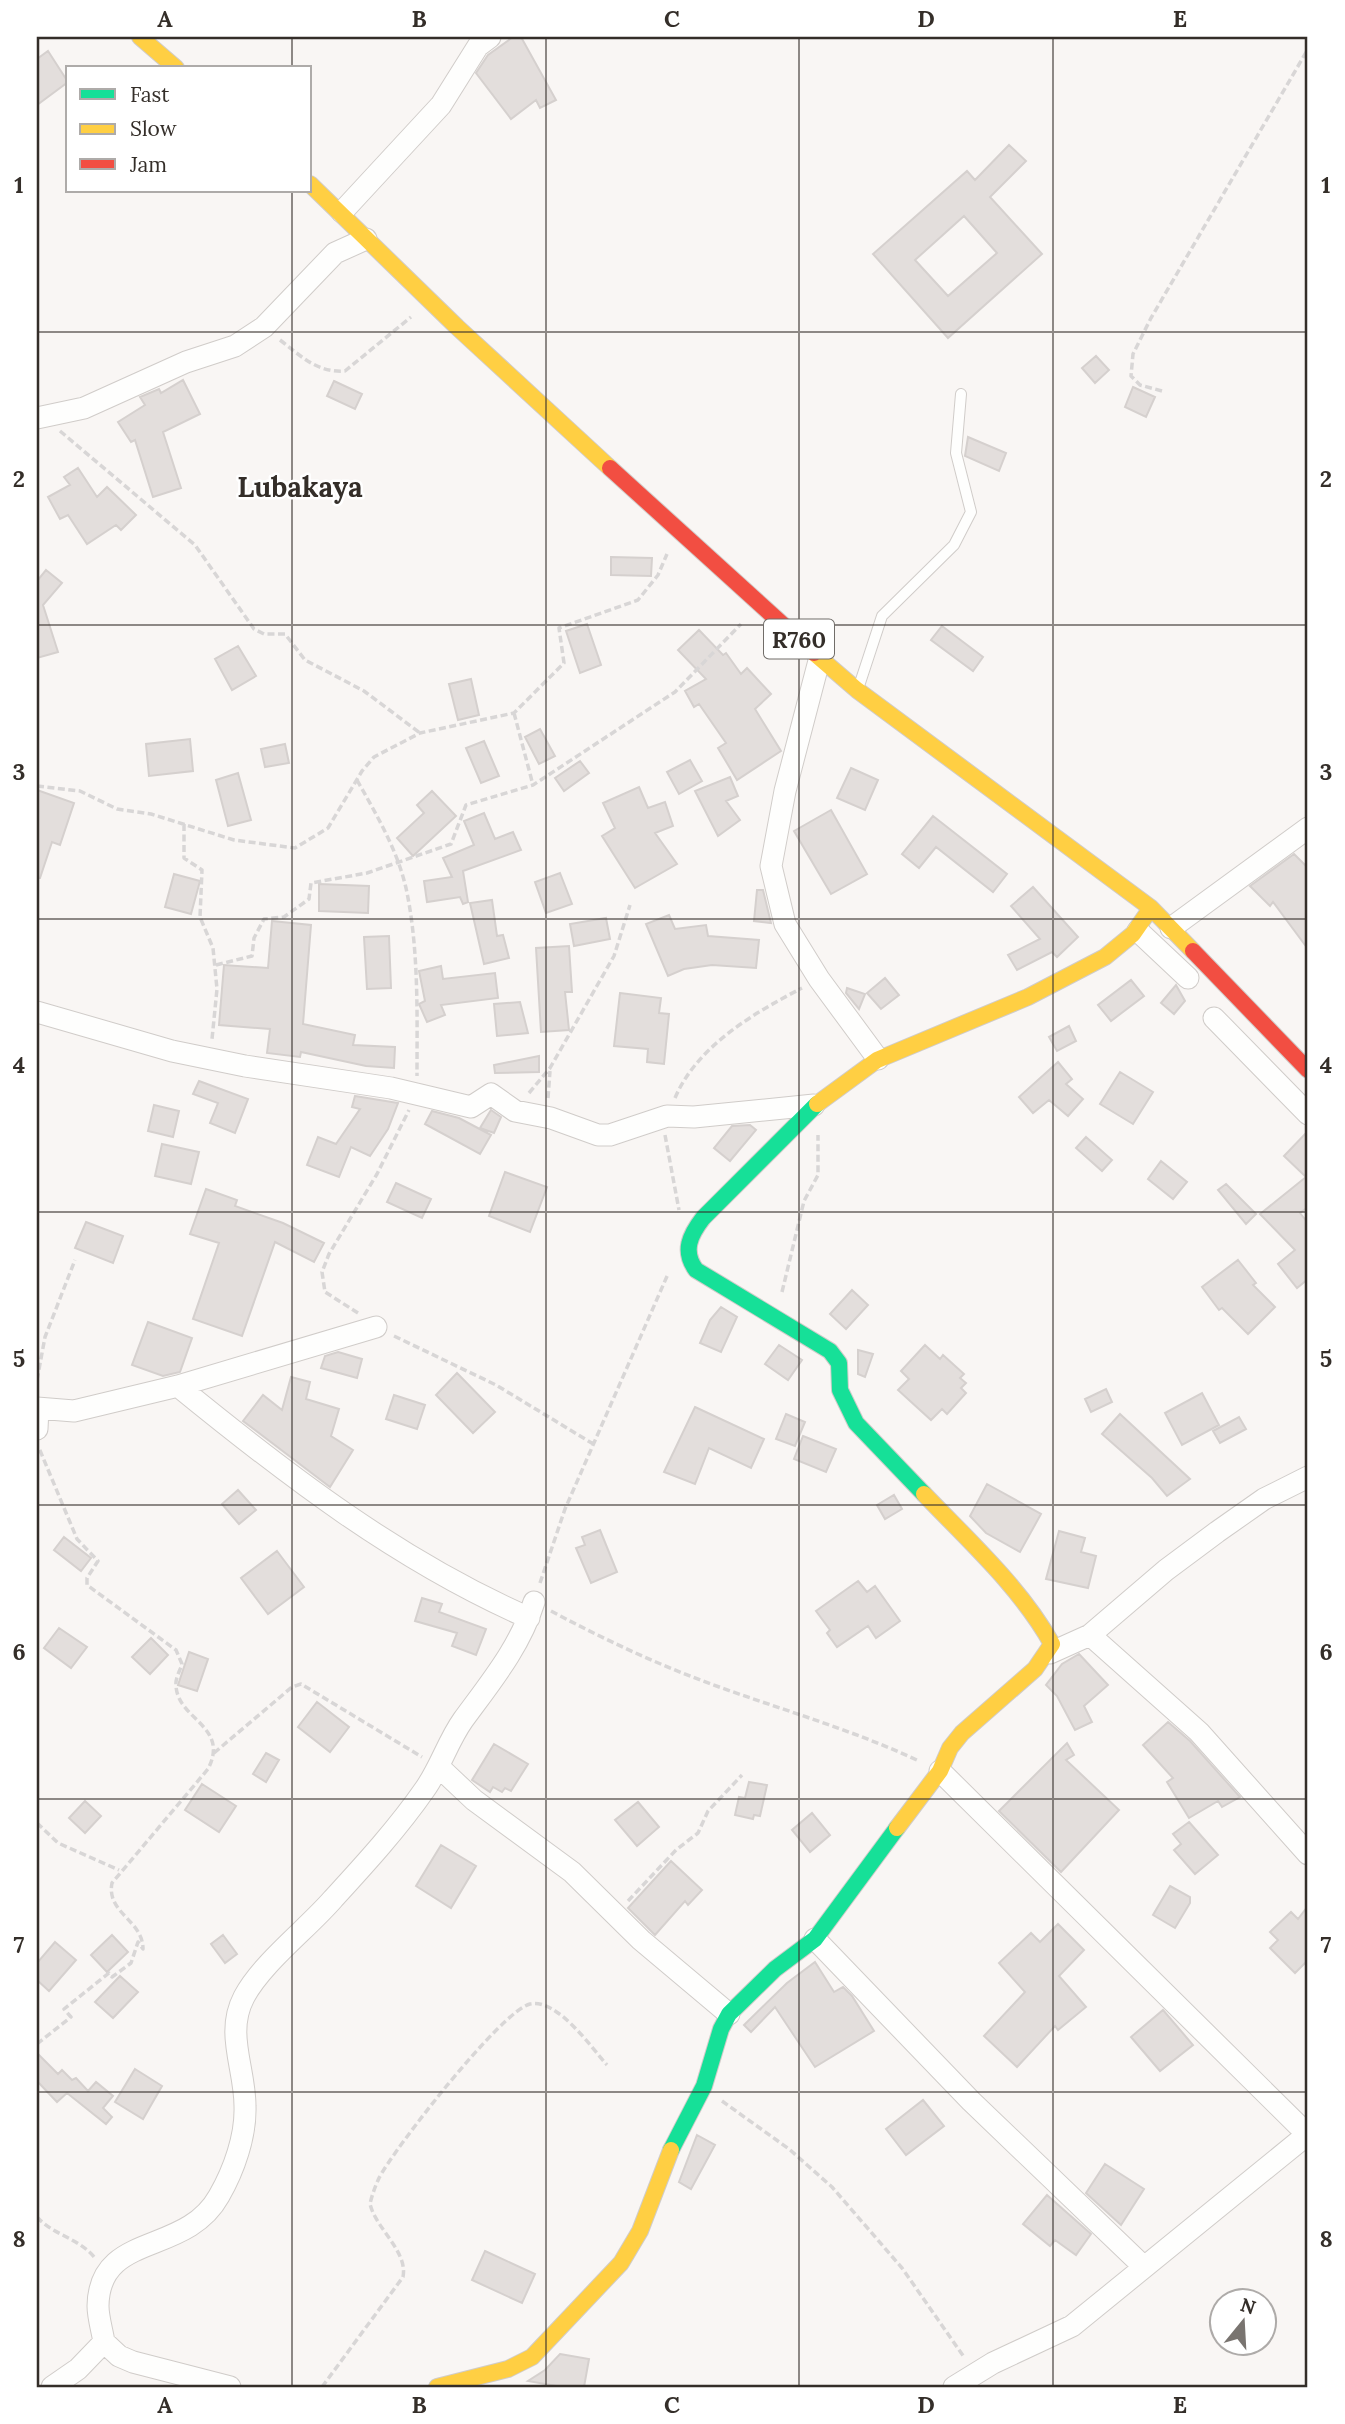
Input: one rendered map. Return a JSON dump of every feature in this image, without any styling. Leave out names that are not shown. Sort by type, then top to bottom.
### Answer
[{"type":"street","points":[[140,37],[174,66]]},
{"type":"street","points":[[342,212],[441,105],[478,46],[490,37]]},
{"type":"street","name":"R760","points":[[312,186],[677,532],[857,690],[1151,908],[1308,1070]]},
{"type":"street","points":[[41,418],[84,408],[136,387],[186,362],[229,349],[264,327],[335,253],[366,239]]},
{"type":"street","points":[[820,657],[785,791],[771,866],[785,924],[819,979],[878,1059]]},
{"type":"street","points":[[1171,928],[1308,828]]},
{"type":"street","points":[[437,2387],[508,2369],[532,2357],[621,2263],[640,2231],[680,2128],[704,2086],[721,2029],[729,2014],[775,1969],[815,1939],[940,1770],[952,1745],[1038,1667],[1049,1653],[1052,1644],[1038,1619],[856,1423],[840,1390],[839,1363],[830,1351],[696,1270],[688,1258],[688,1243],[699,1222],[814,1105],[878,1059],[1009,1006],[1110,954],[1138,930],[1151,908]]},
{"type":"street","points":[[1138,930],[1188,978]]},
{"type":"street","points":[[37,1012],[126,1039],[213,1058],[391,1087],[417,1096],[471,1107],[491,1094],[515,1111],[551,1118],[598,1135],[610,1135],[667,1115],[694,1117],[814,1105]]},
{"type":"street","points":[[1214,1018],[1308,1114]]},
{"type":"street","points":[[37,1429],[37,1408],[74,1411],[178,1386],[376,1327]]},
{"type":"street","points":[[178,1386],[262,1454],[359,1524],[479,1596],[531,1610],[504,1663],[461,1723],[439,1767],[400,1823],[313,1922],[271,1962],[243,2000],[234,2028],[243,2079],[244,2126],[231,2174],[218,2199],[202,2220],[167,2239],[128,2252],[104,2275],[98,2307],[104,2342],[119,2356],[230,2387]]},
{"type":"street","points":[[1049,1653],[1090,1635],[1166,1570],[1217,1532],[1264,1499],[1308,1478]]},
{"type":"street","points":[[1090,1635],[1199,1732],[1308,1854]]},
{"type":"street","points":[[439,1767],[474,1800],[572,1872],[616,1912],[641,1940],[729,2014]]},
{"type":"street","points":[[940,1770],[1308,2134],[1072,2326],[954,2387]]},
{"type":"street","points":[[815,1939],[971,2101],[1143,2266]]},
{"type":"street","points":[[52,2387],[78,2369],[104,2342]]},
{"type":"lane","points":[[857,690],[872,655],[882,616],[954,545],[967,524],[971,512],[956,453],[961,394]]},
{"type":"path","points":[[1162,391],[1140,385],[1131,376],[1133,354],[1151,318],[1308,49]]},
{"type":"path","points":[[264,327],[310,364],[333,372],[345,371],[402,323],[421,313]]},
{"type":"path","points":[[41,418],[195,545],[254,629],[264,634],[285,634],[305,660],[364,691],[420,733]]},
{"type":"path","points":[[37,786],[80,791],[117,809],[151,814],[234,840],[295,848],[328,828],[374,757],[420,733],[514,713],[534,696],[558,667],[563,666],[559,628],[638,600],[659,575],[677,532]]},
{"type":"path","points":[[216,965],[252,956],[254,938],[264,919],[285,917],[309,899],[312,883],[398,864],[451,844],[466,805],[533,785],[675,692],[759,605]]},
{"type":"path","points":[[514,713],[533,785]]},
{"type":"path","points":[[357,780],[392,845],[405,887],[412,939],[417,1096],[322,1272],[325,1292],[376,1327],[496,1385],[595,1444]]},
{"type":"path","points":[[184,824],[184,858],[202,870],[204,894],[200,917],[216,965],[213,1058]]},
{"type":"path","points":[[515,1111],[550,1069],[614,956],[630,905]]},
{"type":"path","points":[[819,979],[764,1008],[720,1040],[679,1088],[667,1115],[666,1151],[688,1243],[667,1275],[565,1509],[531,1610],[722,1688],[847,1730],[940,1770]]},
{"type":"path","points":[[550,1069],[551,1118]]},
{"type":"path","points":[[775,1318],[801,1211],[818,1174],[819,1143],[814,1105]]},
{"type":"path","points":[[37,1380],[45,1337],[75,1260]]},
{"type":"path","points":[[37,1444],[63,1500],[77,1539],[97,1561],[87,1578],[87,1585],[176,1650],[182,1664],[176,1679],[177,1692],[211,1738],[215,1753]]},
{"type":"path","points":[[37,2043],[71,2017],[64,2009],[109,1973],[112,1977],[131,1963],[138,1942],[143,1949],[141,1933],[115,1907],[112,1898],[112,1883],[119,1870],[208,1769],[215,1753],[292,1687],[301,1684],[378,1733],[439,1767]]},
{"type":"path","points":[[616,1912],[676,1850],[698,1833],[708,1811],[742,1775]]},
{"type":"path","points":[[37,1823],[58,1843],[119,1870]]},
{"type":"path","points":[[322,2387],[403,2277],[401,2258],[370,2204],[380,2176],[430,2107],[486,2042],[519,2009],[530,2004],[542,2005],[554,2010],[572,2026],[607,2065]]},
{"type":"path","points":[[704,2086],[789,2149],[832,2187],[902,2268],[976,2374]]},
{"type":"path","points":[[37,2217],[44,2225],[83,2245],[104,2275]]},
{"type":"building","points":[[513,37],[521,37],[556,100],[540,108],[536,100],[511,119],[476,73],[488,55]]},
{"type":"building","points":[[48,51],[66,79],[66,83],[37,105],[37,59]]},
{"type":"building","points":[[1009,145],[1026,161],[990,197],[1042,254],[948,338],[873,254],[967,171],[975,180]],"holes":[[[964,216],[997,253],[948,296],[915,260]]]},
{"type":"building","points":[[1096,356],[1109,370],[1095,383],[1082,368]]},
{"type":"building","points":[[183,380],[200,414],[163,432],[181,488],[153,497],[135,440],[131,442],[118,422],[145,405],[140,397],[159,389],[161,393]]},
{"type":"building","points":[[334,381],[362,394],[355,409],[327,396]]},
{"type":"building","points":[[1133,387],[1155,397],[1146,417],[1125,407]]},
{"type":"building","points":[[968,437],[1006,453],[999,471],[965,456]]},
{"type":"building","points":[[78,468],[97,497],[107,487],[136,515],[121,530],[116,525],[87,544],[68,515],[60,519],[48,497],[70,485],[64,477]]},
{"type":"building","points":[[611,557],[652,558],[651,576],[611,575]]},
{"type":"building","points":[[46,570],[62,583],[43,605],[58,652],[37,658],[37,581]]},
{"type":"building","points":[[587,624],[601,665],[580,673],[566,631]]},
{"type":"building","points":[[942,626],[983,657],[973,671],[931,640]]},
{"type":"building","points":[[699,630],[723,655],[726,653],[741,674],[747,668],[771,694],[755,709],[781,751],[737,780],[718,748],[726,743],[699,704],[694,707],[685,691],[706,679],[678,650]]},
{"type":"building","points":[[238,646],[256,676],[232,690],[215,659]]},
{"type":"building","points":[[471,679],[479,715],[458,720],[449,684]]},
{"type":"building","points":[[540,729],[555,756],[539,764],[525,737]]},
{"type":"building","points":[[190,739],[193,771],[149,776],[146,744]]},
{"type":"building","points":[[484,741],[499,776],[481,783],[466,748]]},
{"type":"building","points":[[285,744],[289,763],[265,767],[261,749]]},
{"type":"building","points":[[690,760],[702,781],[679,794],[667,772]]},
{"type":"building","points":[[580,761],[589,773],[564,791],[555,778]]},
{"type":"building","points":[[851,768],[878,780],[865,810],[837,798]]},
{"type":"building","points":[[238,773],[251,820],[228,826],[216,780]]},
{"type":"building","points":[[730,777],[738,796],[726,801],[740,820],[718,836],[695,791]]},
{"type":"building","points":[[639,787],[648,808],[665,802],[673,826],[655,833],[677,864],[635,888],[602,836],[615,828],[603,803]]},
{"type":"building","points":[[37,790],[74,803],[60,845],[52,842],[40,878],[37,878]]},
{"type":"building","points":[[432,791],[456,816],[413,856],[397,838],[424,813],[417,805]]},
{"type":"building","points":[[831,810],[867,874],[831,894],[794,831]]},
{"type":"building","points":[[484,813],[495,839],[513,832],[521,850],[463,871],[468,902],[463,904],[460,897],[427,902],[424,881],[452,877],[443,858],[474,845],[464,821]]},
{"type":"building","points":[[933,816],[1007,874],[993,892],[936,847],[919,868],[902,854]]},
{"type":"building","points":[[1294,854],[1308,868],[1308,949],[1273,902],[1270,906],[1250,886]]},
{"type":"building","points":[[560,873],[572,904],[546,913],[535,882]]},
{"type":"building","points":[[174,874],[200,881],[191,914],[165,907]]},
{"type":"building","points":[[319,884],[369,886],[368,913],[319,911]]},
{"type":"building","points":[[1033,887],[1078,937],[1057,957],[1052,952],[1017,970],[1008,955],[1040,939],[1011,906]]},
{"type":"building","points":[[757,890],[763,890],[771,923],[754,921]]},
{"type":"building","points":[[492,900],[497,936],[503,935],[509,958],[484,964],[470,903]]},
{"type":"building","points":[[669,915],[675,929],[706,925],[708,936],[759,940],[756,968],[712,965],[684,969],[668,976],[646,924]]},
{"type":"building","points":[[606,918],[610,939],[574,946],[570,924]]},
{"type":"building","points":[[272,921],[311,925],[303,1024],[355,1035],[353,1045],[395,1047],[394,1068],[366,1066],[301,1052],[300,1057],[267,1053],[270,1029],[219,1025],[224,965],[268,968]]},
{"type":"building","points":[[389,936],[391,988],[367,989],[364,937]]},
{"type":"building","points":[[569,946],[572,992],[565,992],[569,1030],[541,1032],[536,948]]},
{"type":"building","points":[[441,966],[443,979],[495,973],[498,998],[441,1005],[445,1015],[427,1022],[419,1004],[425,1001],[419,971]]},
{"type":"building","points":[[885,978],[899,995],[881,1009],[867,993]]},
{"type":"building","points":[[1131,980],[1144,996],[1111,1021],[1098,1005]]},
{"type":"building","points":[[1176,985],[1185,1001],[1174,1014],[1161,1003]]},
{"type":"building","points":[[847,988],[865,994],[859,1009],[846,993]]},
{"type":"building","points":[[620,993],[661,998],[659,1013],[669,1014],[664,1064],[647,1062],[648,1049],[614,1046]]},
{"type":"building","points":[[520,1002],[528,1033],[497,1036],[494,1004]]},
{"type":"building","points":[[1069,1026],[1076,1041],[1057,1051],[1049,1037]]},
{"type":"building","points":[[539,1056],[539,1072],[495,1073],[494,1065]]},
{"type":"building","points":[[1058,1062],[1072,1079],[1066,1084],[1083,1099],[1068,1116],[1049,1100],[1033,1113],[1019,1097]]},
{"type":"building","points":[[1120,1072],[1153,1092],[1133,1124],[1100,1104]]},
{"type":"building","points":[[199,1081],[248,1099],[235,1133],[210,1123],[218,1103],[193,1094]]},
{"type":"building","points":[[355,1096],[398,1103],[388,1129],[370,1156],[351,1147],[339,1177],[307,1165],[318,1137],[336,1144],[360,1109],[352,1107]]},
{"type":"building","points":[[154,1105],[179,1111],[173,1137],[148,1131]]},
{"type":"building","points":[[491,1110],[501,1117],[494,1133],[480,1128]]},
{"type":"building","points":[[432,1111],[459,1118],[491,1135],[480,1154],[425,1124]]},
{"type":"building","points":[[750,1125],[756,1130],[730,1161],[714,1148],[732,1126]]},
{"type":"building","points":[[1308,1131],[1308,1207],[1300,1213],[1308,1223],[1308,1279],[1297,1288],[1278,1264],[1295,1250],[1260,1214],[1306,1177],[1284,1156]]},
{"type":"building","points":[[1086,1137],[1112,1160],[1102,1171],[1076,1148]]},
{"type":"building","points":[[162,1144],[199,1152],[191,1184],[155,1176]]},
{"type":"building","points":[[1161,1161],[1187,1182],[1173,1199],[1148,1179]]},
{"type":"building","points":[[505,1172],[547,1187],[530,1232],[489,1216]]},
{"type":"building","points":[[396,1183],[431,1199],[422,1218],[387,1202]]},
{"type":"building","points":[[1226,1184],[1256,1214],[1246,1224],[1218,1190]]},
{"type":"building","points":[[206,1189],[237,1200],[235,1206],[283,1223],[324,1243],[314,1262],[275,1242],[242,1336],[193,1319],[219,1243],[190,1234]]},
{"type":"building","points":[[86,1222],[123,1236],[113,1263],[75,1248]]},
{"type":"building","points":[[1238,1260],[1256,1283],[1253,1285],[1275,1307],[1248,1334],[1222,1308],[1219,1310],[1202,1287]]},
{"type":"building","points":[[852,1290],[868,1305],[846,1329],[830,1314]]},
{"type":"building","points":[[721,1307],[737,1317],[721,1352],[700,1343],[710,1320]]},
{"type":"building","points":[[148,1322],[192,1338],[180,1372],[163,1376],[132,1365]]},
{"type":"building","points":[[779,1345],[802,1360],[788,1380],[765,1364]]},
{"type":"building","points":[[925,1345],[940,1359],[943,1355],[964,1374],[960,1378],[966,1383],[961,1388],[966,1393],[947,1414],[942,1409],[931,1420],[898,1390],[909,1379],[901,1371]]},
{"type":"building","points":[[858,1350],[873,1354],[865,1377],[858,1374]]},
{"type":"building","points":[[338,1352],[362,1359],[357,1378],[321,1368],[325,1356]]},
{"type":"building","points":[[457,1373],[495,1412],[473,1433],[436,1395]]},
{"type":"building","points":[[291,1377],[310,1382],[306,1399],[339,1409],[331,1436],[353,1450],[330,1487],[243,1421],[263,1395],[282,1410]]},
{"type":"building","points":[[1106,1389],[1112,1402],[1091,1412],[1085,1399]]},
{"type":"building","points":[[1202,1393],[1219,1425],[1182,1445],[1165,1413]]},
{"type":"building","points":[[394,1395],[425,1405],[417,1429],[386,1419]]},
{"type":"building","points":[[695,1407],[764,1439],[751,1468],[709,1448],[695,1484],[664,1472]]},
{"type":"building","points":[[786,1414],[805,1422],[795,1446],[776,1439]]},
{"type":"building","points":[[1120,1414],[1190,1479],[1167,1496],[1152,1478],[1102,1434]]},
{"type":"building","points":[[1239,1417],[1246,1429],[1220,1443],[1213,1431]]},
{"type":"building","points":[[803,1436],[836,1449],[826,1472],[794,1459]]},
{"type":"building","points":[[987,1484],[1041,1514],[1020,1552],[986,1533],[970,1516]]},
{"type":"building","points":[[238,1490],[256,1510],[239,1524],[222,1504]]},
{"type":"building","points":[[894,1495],[902,1509],[885,1519],[877,1505]]},
{"type":"building","points":[[600,1530],[617,1572],[591,1583],[576,1548],[585,1545],[582,1537]]},
{"type":"building","points":[[1059,1531],[1085,1538],[1081,1552],[1096,1556],[1088,1588],[1046,1579]]},
{"type":"building","points":[[64,1537],[91,1558],[81,1571],[54,1550]]},
{"type":"building","points":[[277,1551],[304,1587],[268,1614],[241,1578]]},
{"type":"building","points":[[858,1581],[867,1592],[875,1586],[900,1621],[876,1638],[868,1626],[837,1647],[827,1633],[830,1630],[816,1611]]},
{"type":"building","points":[[422,1598],[442,1604],[439,1612],[486,1629],[476,1655],[452,1646],[457,1633],[415,1621]]},
{"type":"building","points":[[59,1628],[87,1647],[71,1668],[44,1648]]},
{"type":"building","points":[[151,1638],[168,1655],[150,1674],[132,1657]]},
{"type":"building","points":[[189,1652],[208,1659],[197,1691],[178,1685]]},
{"type":"building","points":[[1079,1654],[1108,1685],[1084,1706],[1092,1722],[1075,1730],[1057,1696],[1046,1685],[1062,1664]]},
{"type":"building","points":[[317,1702],[349,1727],[330,1752],[298,1727]]},
{"type":"building","points":[[1168,1722],[1190,1741],[1240,1797],[1222,1807],[1218,1801],[1189,1818],[1167,1782],[1173,1778],[1143,1745]]},
{"type":"building","points":[[1067,1743],[1074,1755],[1066,1760],[1119,1810],[1061,1872],[999,1811]]},
{"type":"building","points":[[494,1744],[528,1764],[511,1791],[505,1788],[502,1792],[493,1787],[490,1792],[472,1780]]},
{"type":"building","points":[[266,1753],[279,1760],[266,1782],[253,1774]]},
{"type":"building","points":[[749,1782],[767,1785],[760,1816],[754,1815],[753,1819],[735,1815],[739,1797],[745,1798]]},
{"type":"building","points":[[202,1784],[236,1806],[219,1832],[185,1810]]},
{"type":"building","points":[[85,1801],[101,1816],[85,1833],[69,1818]]},
{"type":"building","points":[[638,1802],[659,1827],[637,1846],[615,1820]]},
{"type":"building","points":[[812,1813],[830,1835],[810,1852],[792,1830]]},
{"type":"building","points":[[1189,1822],[1218,1855],[1195,1874],[1174,1850],[1181,1844],[1173,1834]]},
{"type":"building","points":[[441,1845],[476,1866],[451,1908],[416,1886]]},
{"type":"building","points":[[671,1861],[702,1890],[688,1905],[685,1901],[655,1935],[628,1908]]},
{"type":"building","points":[[1170,1886],[1190,1897],[1190,1903],[1175,1928],[1153,1915]]},
{"type":"building","points":[[1308,1906],[1308,1960],[1295,1973],[1270,1948],[1278,1940],[1270,1932],[1291,1912],[1298,1919]]},
{"type":"building","points":[[1058,1924],[1084,1950],[1059,1976],[1086,2007],[1058,2030],[1055,2026],[1017,2067],[984,2036],[1025,1992],[999,1963],[1031,1933],[1040,1942]]},
{"type":"building","points":[[112,1935],[128,1952],[107,1972],[91,1955]]},
{"type":"building","points":[[223,1935],[237,1954],[225,1963],[211,1944]]},
{"type":"building","points":[[55,1942],[76,1960],[49,1991],[37,1980],[37,1963]]},
{"type":"building","points":[[815,1962],[834,1992],[843,1987],[852,1996],[874,2031],[815,2067],[775,2007],[751,2032],[744,2025],[787,1983]]},
{"type":"building","points":[[120,1976],[138,1992],[113,2018],[95,2002]]},
{"type":"building","points":[[1163,2010],[1193,2045],[1160,2071],[1131,2037]]},
{"type":"building","points":[[37,2053],[58,2074],[62,2070],[72,2080],[76,2078],[88,2091],[96,2082],[113,2096],[103,2108],[112,2117],[106,2124],[67,2093],[57,2102],[37,2081]]},
{"type":"building","points":[[135,2069],[162,2086],[143,2119],[115,2102]]},
{"type":"building","points":[[923,2100],[944,2126],[906,2155],[886,2129]]},
{"type":"building","points":[[697,2135],[715,2145],[691,2189],[679,2182]]},
{"type":"building","points":[[1105,2164],[1144,2189],[1121,2225],[1086,2193]]},
{"type":"building","points":[[1047,2195],[1091,2234],[1076,2255],[1055,2240],[1050,2246],[1023,2224]]},
{"type":"building","points":[[485,2251],[535,2274],[522,2303],[472,2280]]},
{"type":"building","points":[[560,2354],[589,2359],[584,2387],[562,2387],[528,2381],[545,2370]]},
{"type":"traffic: fast","points":[[817,1104],[703,1218],[691,1237],[689,1256],[696,1270],[830,1351],[839,1363],[840,1390],[856,1423],[924,1494]]},
{"type":"traffic: fast","points":[[671,2150],[704,2086],[721,2029],[729,2014],[775,1969],[815,1939],[897,1828]]},
{"type":"traffic: slow","points":[[140,37],[174,66]]},
{"type":"traffic: slow","points":[[312,186],[457,327],[610,468]]},
{"type":"traffic: slow","points":[[814,653],[857,690],[1151,908],[1193,951]]},
{"type":"traffic: slow","points":[[817,1104],[877,1060],[1028,997],[1105,957],[1133,934],[1151,908]]},
{"type":"traffic: slow","points":[[897,1828],[940,1771],[950,1748],[962,1733],[1035,1669],[1052,1644],[1009,1584],[924,1494]]},
{"type":"traffic: slow","points":[[437,2387],[508,2369],[532,2357],[621,2263],[640,2231],[671,2150]]},
{"type":"traffic: jam","points":[[610,468],[814,653]]},
{"type":"traffic: jam","points":[[1193,951],[1308,1070]]},
{"type":"district","name":"Lubakaya","points":[[300,487]]}]
